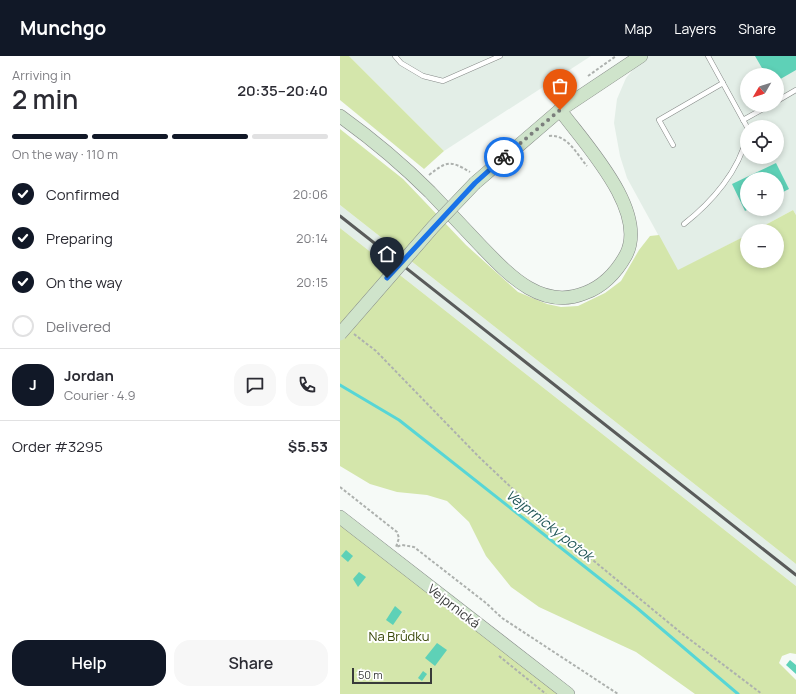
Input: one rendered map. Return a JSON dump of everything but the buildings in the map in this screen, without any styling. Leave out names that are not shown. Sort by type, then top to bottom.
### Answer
[{"type":"main road","points":[[346,334],[472,178],[534,132],[560,110],[641,56]]},
{"type":"main road","points":[[340,116],[392,156],[507,273],[523,286],[534,292],[563,298],[578,296],[592,291],[603,284],[612,275],[627,252],[630,226],[623,199],[612,179],[560,110]]},
{"type":"main road","name":"Vejprnická","points":[[340,517],[568,694]]},
{"type":"lane","points":[[395,56],[401,63],[423,76],[443,81],[500,56]]},
{"type":"lane","points":[[708,56],[743,120],[757,112]]},
{"type":"lane","points":[[673,145],[659,120],[723,83]]},
{"type":"lane","points":[[784,97],[796,90]]},
{"type":"lane","points":[[684,224],[702,210],[723,185],[740,157]]},
{"type":"path","points":[[534,132],[541,141],[549,136],[556,135],[564,138],[588,168]]},
{"type":"path","points":[[426,178],[444,164],[456,164],[472,178]]},
{"type":"path","points":[[346,334],[376,351],[479,458],[554,528],[680,632],[762,694]]},
{"type":"path","points":[[340,487],[397,532],[399,538],[396,547],[402,545],[414,547],[475,593],[502,618],[618,694]]},
{"type":"shaded area","points":[[349,56],[591,56],[444,151]]},
{"type":"shaded area","points":[[646,56],[796,56],[796,215],[793,210],[784,215],[784,172],[740,172],[740,216],[782,216],[767,224],[740,224],[740,239],[678,271],[627,178],[620,156],[614,123],[617,99],[626,78]]},
{"type":"shaded area","points":[[340,205],[796,564],[796,586],[340,228]]},
{"type":"green space","points":[[340,56],[349,56],[444,151],[424,169],[340,100]]},
{"type":"green space","points":[[340,129],[403,179],[466,245],[518,292],[547,304],[561,307],[578,306],[605,293],[621,281],[639,250],[650,236],[659,235],[678,270],[740,239],[740,268],[784,268],[784,224],[767,224],[793,210],[796,215],[796,564],[340,205]]},
{"type":"green space","points":[[340,228],[796,586],[796,654],[790,653],[782,656],[779,663],[796,680],[796,694],[695,694],[636,652],[539,607],[511,587],[486,556],[469,522],[447,501],[427,495],[397,492],[370,484],[340,466]]},
{"type":"green space","name":"Na Brůdku","points":[[340,517],[568,694],[340,694]]},
{"type":"waterway","name":"Vejprnický potok","points":[[340,385],[399,420],[637,608],[738,694]]},
{"type":"railway","points":[[340,216],[796,575]]},
{"type":"way so far","points":[[504,157],[560,110]]},
{"type":"route","points":[[387,278],[475,183],[504,157]]}]
